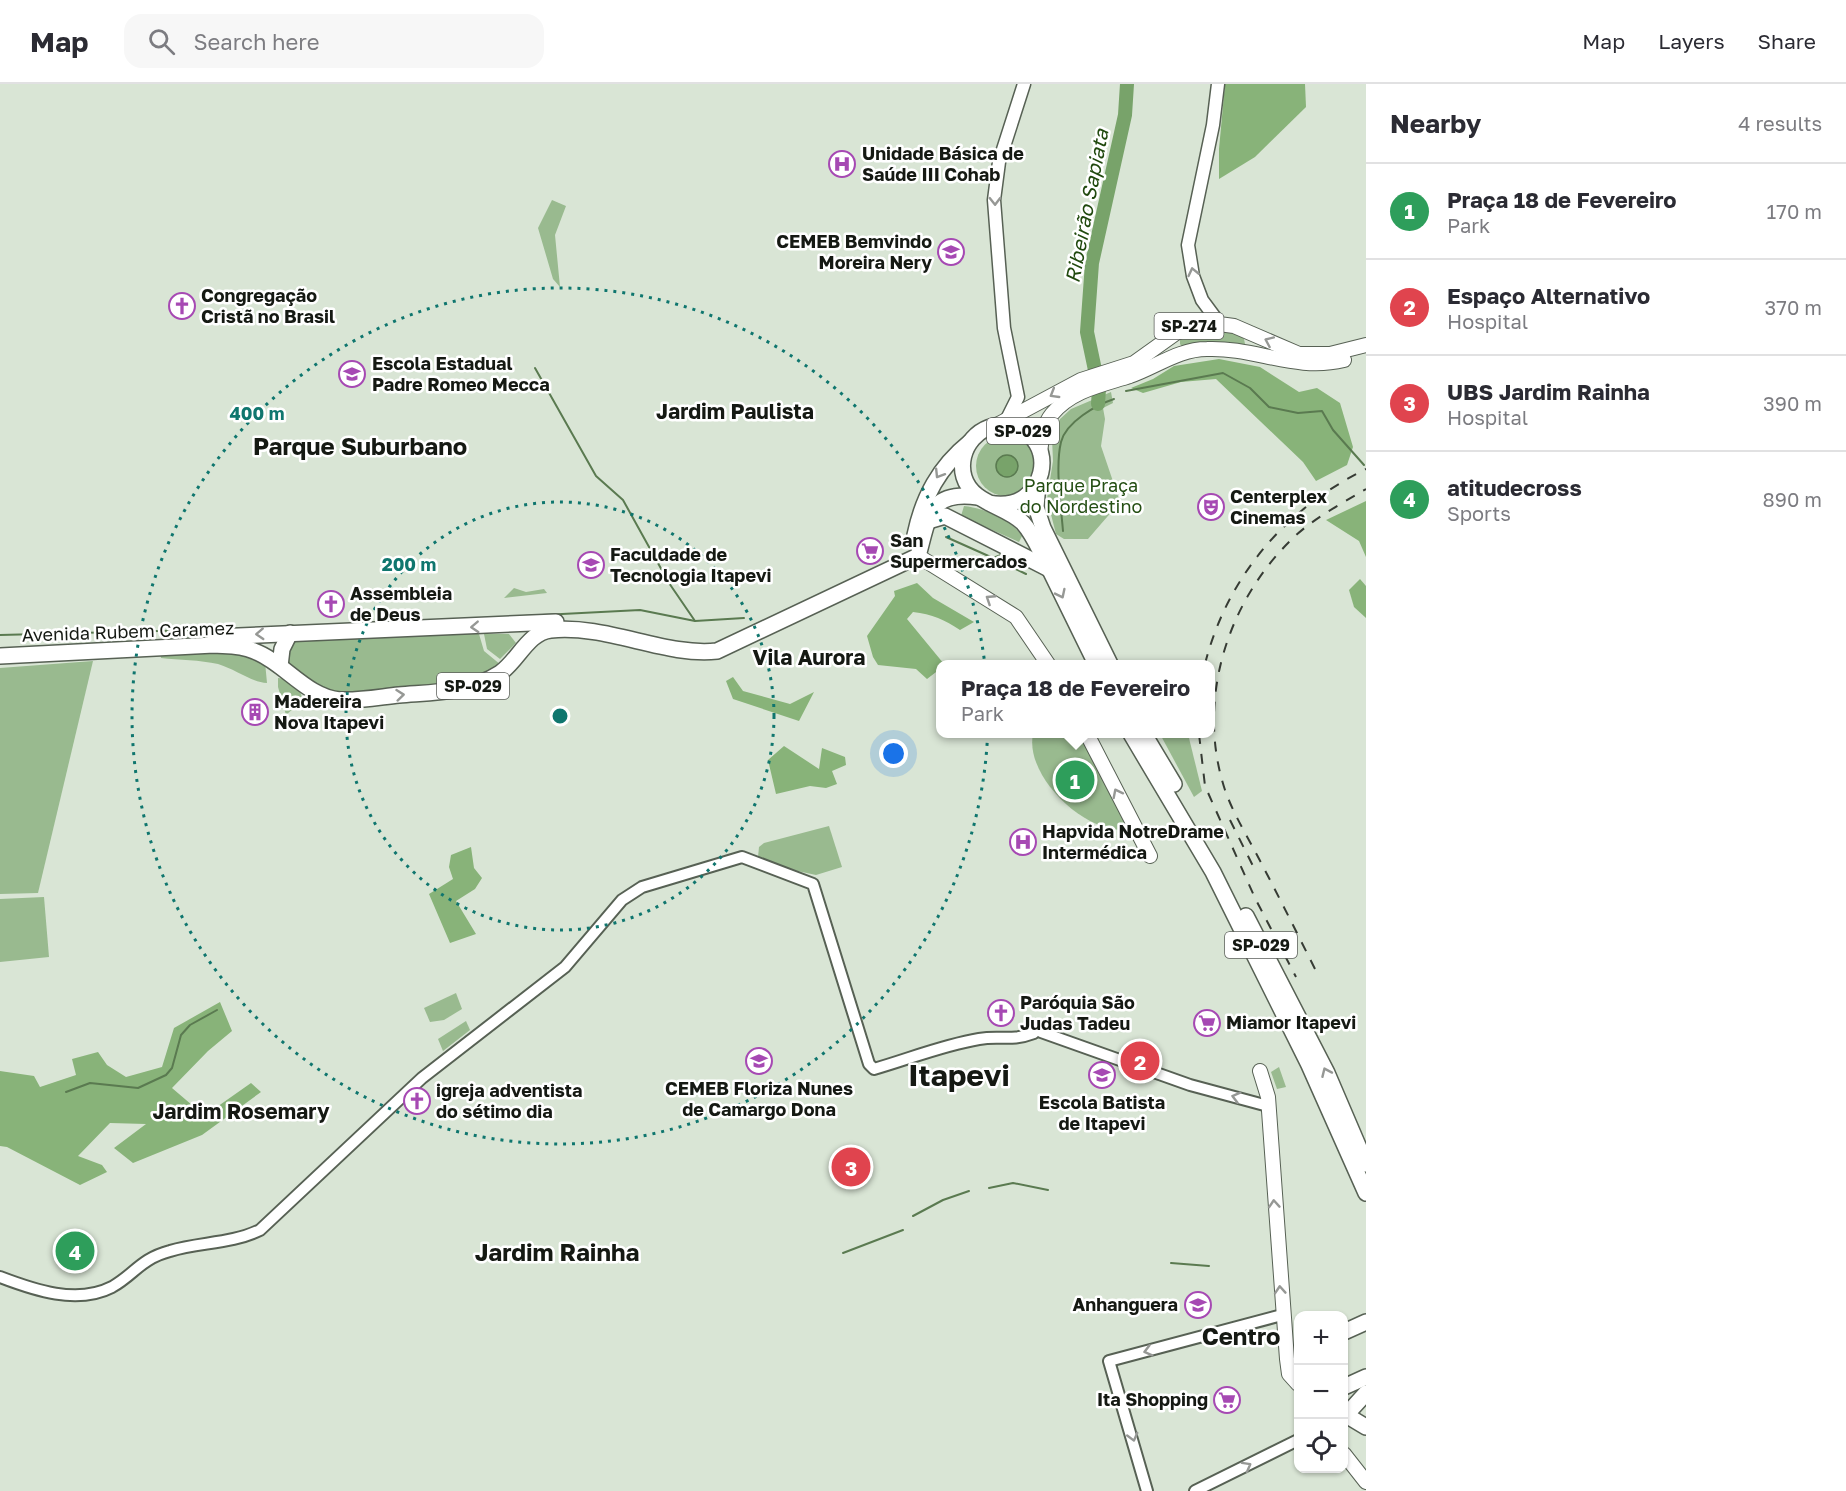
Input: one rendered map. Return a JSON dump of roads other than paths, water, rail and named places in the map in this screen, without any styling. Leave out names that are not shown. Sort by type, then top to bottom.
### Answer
[{"type":"highway","name":"SP-029","points":[[914,553],[919,513],[930,489],[949,459],[977,434],[1001,422],[1018,428],[1028,434],[1040,452],[1042,464],[1036,507],[1043,528],[1108,660]]},
{"type":"highway","name":"SP-029","points":[[970,442],[962,465],[969,488],[983,500]]},
{"type":"highway","points":[[914,553],[941,499],[947,496],[983,500],[999,505],[1021,501],[1038,484]]},
{"type":"highway","points":[[983,500],[1009,512],[1024,524],[1094,660]]},
{"type":"highway","points":[[928,521],[945,516],[1049,569]]},
{"type":"highway","name":"Avenida Rubem Caramez","points":[[0,648],[555,622],[602,625],[705,644],[742,632],[907,554],[914,553]]},
{"type":"highway","name":"Avenida Rubem Caramez","points":[[0,656],[214,645],[242,647],[280,666],[319,693],[344,700],[461,689],[488,680],[510,664],[532,639],[549,630],[602,633],[691,650],[717,651],[914,553]]},
{"type":"highway","name":"SP-029","points":[[498,626],[517,635],[520,639],[510,664]]},
{"type":"highway","points":[[280,666],[282,649],[290,633]]},
{"type":"highway","name":"SP-029","points":[[1133,738],[1213,872],[1309,1065],[1366,1193]]},
{"type":"highway","name":"SP-029","points":[[1146,738],[1218,864],[1310,1037],[1366,1164]]},
{"type":"highway","points":[[1348,1330],[1366,1322]]},
{"type":"highway","points":[[1348,1385],[1366,1377]]},
{"type":"highway","points":[[1348,1410],[1366,1393]]},
{"type":"highway","points":[[1366,1401],[1366,1413]]},
{"type":"highway","points":[[1348,1416],[1366,1427]]},
{"type":"main road","points":[[1001,422],[1018,397],[1004,328],[994,200],[999,162],[1024,84]]},
{"type":"main road","points":[[1218,84],[1213,125],[1188,245],[1193,276],[1202,300],[1219,323]]},
{"type":"main road","name":"SP-274","points":[[1001,422],[1081,380],[1134,363],[1176,333],[1204,322],[1219,323],[1245,331],[1299,354],[1313,356],[1349,351],[1366,345]]},
{"type":"main road","points":[[1234,352],[1247,345],[1248,337],[1245,331]]},
{"type":"main road","points":[[1176,333],[1175,348],[1184,352]]},
{"type":"main road","name":"SP-274","points":[[1040,452],[1045,424],[1051,415],[1066,402],[1088,388],[1129,376],[1184,352],[1205,349],[1323,365],[1366,354]]},
{"type":"main road","points":[[914,553],[1016,617],[1045,660]]},
{"type":"main road","points":[[1088,738],[1147,851]]},
{"type":"main road","points":[[1260,1071],[1266,1086],[1268,1106],[1288,1371],[1294,1378]]},
{"type":"main road","points":[[1351,1459],[1366,1482]]},
{"type":"street","points":[[0,1277],[45,1291],[83,1296],[113,1286],[142,1262],[167,1251],[236,1239],[260,1230],[422,1078],[565,967],[622,900],[642,887],[742,857],[813,885],[869,1064],[874,1069],[942,1047],[981,1039],[1015,1040],[1037,1032],[1197,1087],[1268,1106]]},
{"type":"street","points":[[1147,1491],[1109,1361],[1282,1315]]},
{"type":"street","points":[[1195,1491],[1294,1442]]},
{"type":"waterway","name":"Ribeirão Sapiata","points":[[1095,370],[1087,332],[1092,263],[1125,115],[1127,84]]},
{"type":"waterway","points":[[535,368],[596,476],[623,500],[669,583],[695,621]]},
{"type":"waterway","points":[[1126,391],[1223,373],[1250,388],[1269,407],[1298,413],[1322,411],[1333,430],[1364,465]]},
{"type":"waterway","name":"Ribeirão Sapiata","points":[[1098,404],[1099,389]]},
{"type":"waterway","points":[[1063,531],[1058,475],[1061,442],[1075,421],[1099,405],[1114,399]]},
{"type":"waterway","points":[[946,537],[993,558],[1001,555]]},
{"type":"waterway","points":[[993,558],[1026,574]]},
{"type":"waterway","points":[[523,616],[640,610],[695,621],[744,618]]},
{"type":"waterway","points":[[0,635],[237,629]]},
{"type":"waterway","points":[[66,1092],[90,1083],[138,1088],[166,1075],[172,1068],[181,1035],[190,1025],[217,1010]]},
{"type":"waterway","points":[[989,1188],[1013,1183],[1048,1190]]},
{"type":"waterway","points":[[913,1216],[943,1200],[969,1191]]},
{"type":"waterway","points":[[843,1253],[903,1230]]},
{"type":"waterway","points":[[1171,1263],[1209,1266]]},
{"type":"railway","points":[[1206,660],[1228,602],[1263,549],[1285,525],[1310,504],[1337,485],[1366,469]]},
{"type":"railway","points":[[1215,706],[1223,656],[1234,624],[1249,594],[1268,566],[1308,525],[1366,489]]},
{"type":"railway","points":[[1215,734],[1217,757],[1225,790],[1315,969]]},
{"type":"railway","points":[[1199,738],[1205,786],[1255,898],[1296,977]]},
{"type":"railway","points":[[1230,820],[1253,866]]},
{"type":"place","name":"Unidade Básica de Saúde III Cohab","points":[[842,164]]},
{"type":"place","name":"CEMEB Bemvindo Moreira Nery","points":[[951,252]]},
{"type":"place","name":"Congregação Cristã no Brasil","points":[[182,306]]},
{"type":"place","name":"Escola Estadual Padre Romeo Mecca","points":[[352,374]]},
{"type":"place","name":"Centerplex Cinemas","points":[[1211,507]]},
{"type":"place","name":"San Supermercados","points":[[870,551]]},
{"type":"place","name":"Faculdade de Tecnologia Itapevi","points":[[591,565]]},
{"type":"place","name":"Assembleia de Deus","points":[[331,604]]},
{"type":"place","name":"Madereira Nova Itapevi","points":[[255,712]]},
{"type":"place","name":"Praça 18 de Fevereiro","points":[[1075,780]]},
{"type":"place","name":"Hapvida NotreDrame Intermédica","points":[[1023,842]]},
{"type":"place","name":"Paróquia São Judas Tadeu","points":[[1001,1013]]},
{"type":"place","name":"Miamor Itapevi","points":[[1207,1023]]},
{"type":"place","name":"CEMEB Floriza Nunes de Camargo Dona","points":[[759,1061]]},
{"type":"place","name":"Espaço Alternativo","points":[[1140,1061]]},
{"type":"place","name":"Escola Batista de Itapevi","points":[[1102,1075]]},
{"type":"place","name":"igreja adventista do sétimo dia","points":[[417,1101]]},
{"type":"place","name":"UBS Jardim Rainha","points":[[851,1167]]},
{"type":"place","name":"atitudecross","points":[[75,1251]]},
{"type":"place","name":"Anhanguera","points":[[1198,1305]]},
{"type":"place","name":"Ita Shopping","points":[[1227,1400]]},
{"type":"district","name":"Jardim Paulista","points":[[735,412]]},
{"type":"district","name":"Parque Suburbano","points":[[360,447]]},
{"type":"district","name":"Vila Aurora","points":[[809,658]]},
{"type":"district","name":"Itapevi","points":[[959,1076]]},
{"type":"district","name":"Jardim Rosemary","points":[[241,1112]]},
{"type":"district","name":"Jardim Rainha","points":[[557,1253]]},
{"type":"district","name":"Centro","points":[[1241,1337]]},
{"type":"park label","name":"Parque Praça do Nordestino","points":[[1081,496]]}]
